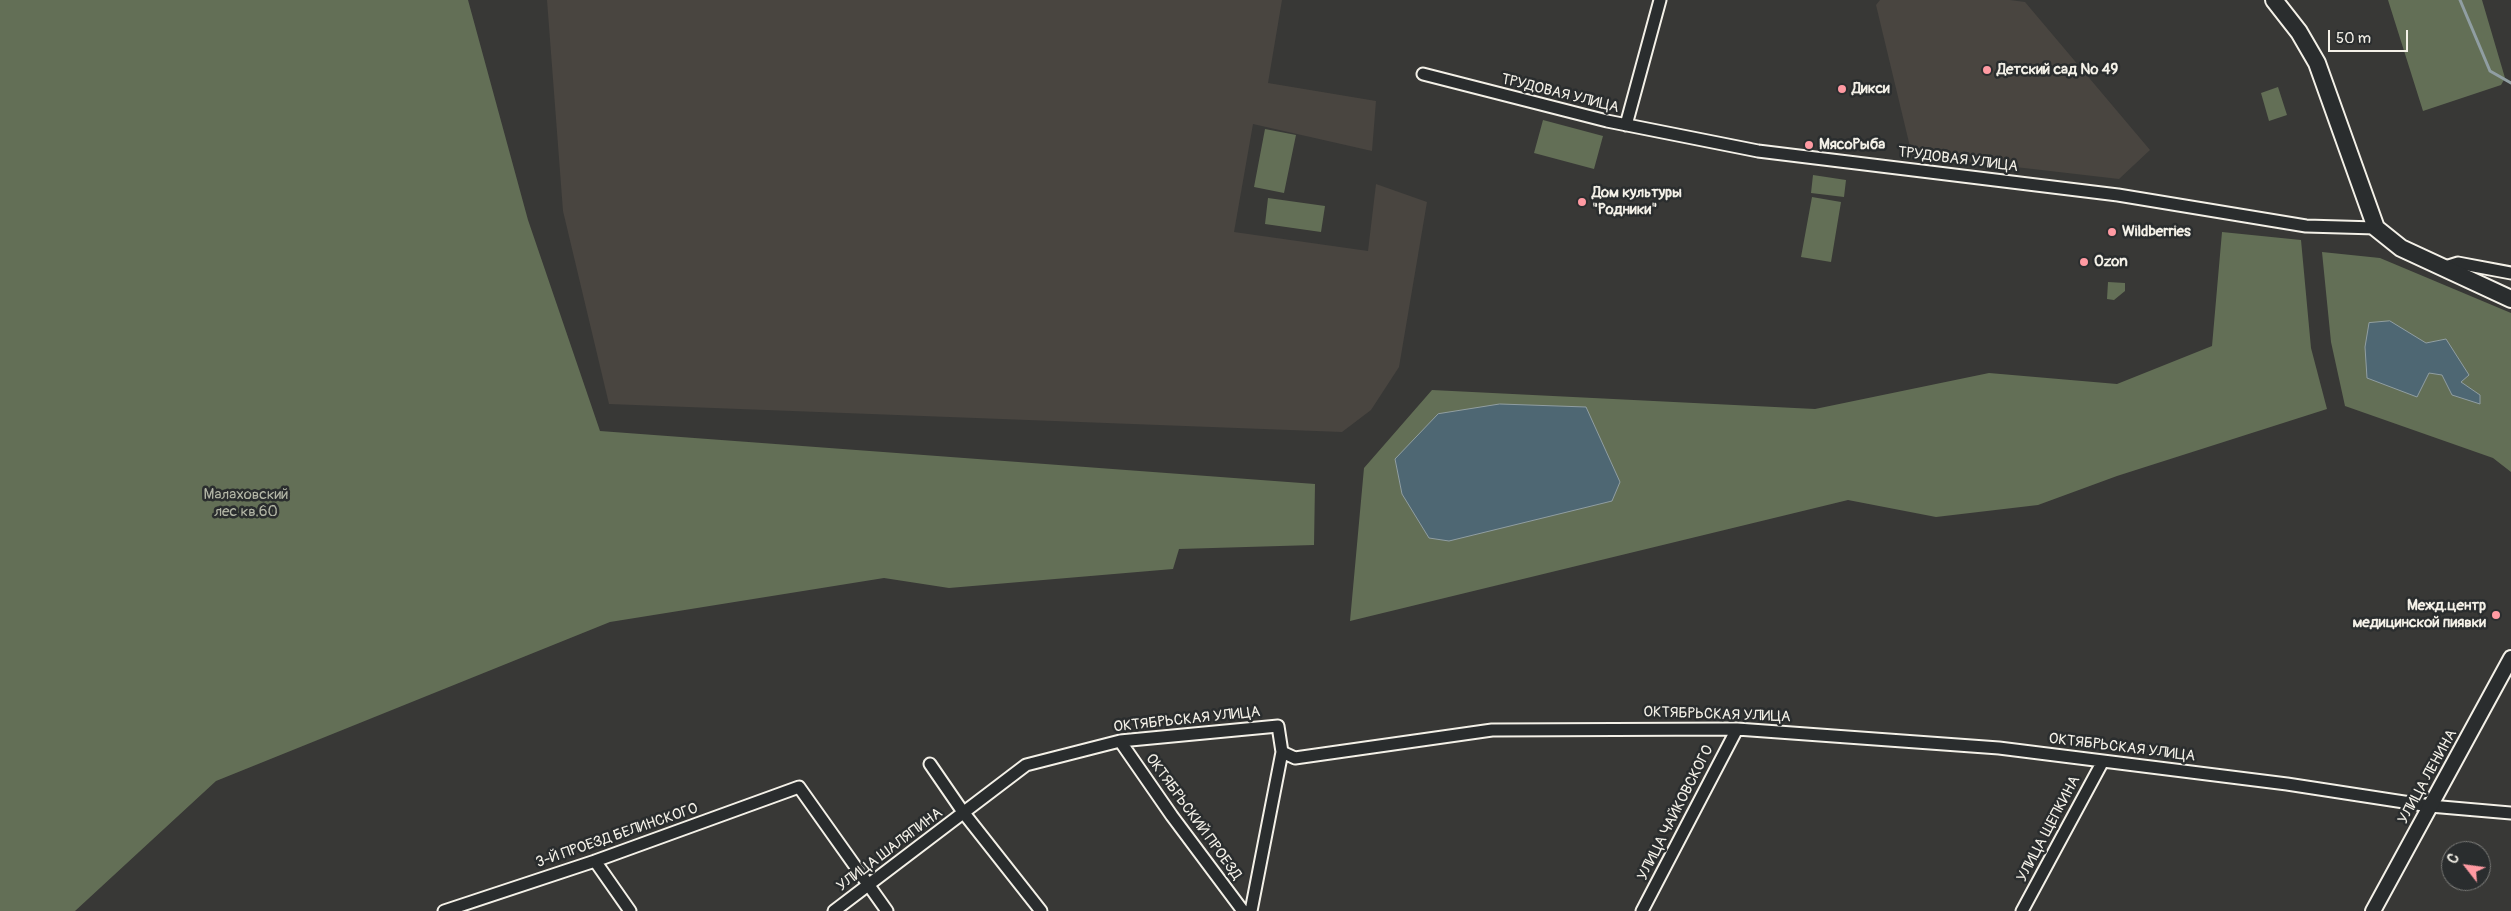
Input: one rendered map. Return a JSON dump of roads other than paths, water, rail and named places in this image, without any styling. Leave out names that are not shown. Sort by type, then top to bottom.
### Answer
[{"type":"main road","points":[[2274,0],[2299,32],[2317,63],[2376,228],[2401,248],[2511,299]]},
{"type":"street","points":[[1626,125],[1660,0]]},
{"type":"street","name":"ТРУДОВАЯ УЛИЦА","points":[[1423,74],[1626,125],[1758,151],[2118,194],[2306,226],[2376,228]]},
{"type":"street","points":[[2442,268],[2458,263],[2511,273]]},
{"type":"street","name":"УЛИЦА ЛЕНИНА","points":[[2373,911],[2511,658]]},
{"type":"street","name":"ОКТЯБРЬСКАЯ УЛИЦА","points":[[963,812],[1026,765],[1120,741],[1278,726],[1282,752],[1295,758],[1492,730],[1737,729],[1999,748],[2287,784],[2430,806],[2511,813]]},
{"type":"street","name":"УЛИЦА ЧАЙКОВСКОГО","points":[[1642,911],[1737,729]]},
{"type":"street","name":"ОКТЯБРЬСКИЙ ПРОЕЗД","points":[[1120,741],[1172,816],[1243,911]]},
{"type":"street","name":"ОКТЯБРЬСКИЙ ПРОЕЗД","points":[[1250,911],[1282,752]]},
{"type":"street","name":"УЛИЦА ЩЕПКИНА","points":[[2022,911],[2103,761]]},
{"type":"street","points":[[930,764],[963,812],[1041,911]]},
{"type":"street","name":"3-Й ПРОЕЗД БЕЛИНСКОГО","points":[[444,911],[595,861],[799,787],[869,886]]},
{"type":"street","name":"УЛИЦА ШАЛЯПИНА","points":[[834,911],[948,826],[963,812]]},
{"type":"street","points":[[595,861],[630,911]]},
{"type":"street","points":[[869,886],[886,911]]},
{"type":"water","points":[[2390,321],[2426,343],[2446,339],[2469,375],[2461,382],[2480,395],[2480,404],[2452,395],[2442,375],[2429,373],[2417,397],[2367,378],[2365,347],[2369,323]]},
{"type":"water","points":[[1500,404],[1586,407],[1620,482],[1612,501],[1449,541],[1429,538],[1402,494],[1395,459],[1438,414]]},
{"type":"waterway","points":[[2460,0],[2490,71],[2511,83]]},
{"type":"place","name":"Детский сад № 49","points":[[1987,70]]},
{"type":"place","name":"Дикси","points":[[1842,89]]},
{"type":"place","name":"МясоРыба","points":[[1809,145]]},
{"type":"place","name":"Дом культуры \"Родники\"","points":[[1582,202]]},
{"type":"place","name":"Wildberries","points":[[2112,232]]},
{"type":"place","name":"Ozon","points":[[2084,262]]},
{"type":"place","name":"Межд.центр медицинской пиявки","points":[[2496,615]]},
{"type":"park label","name":"Малаховский лес кв.60","points":[[246,504]]}]
